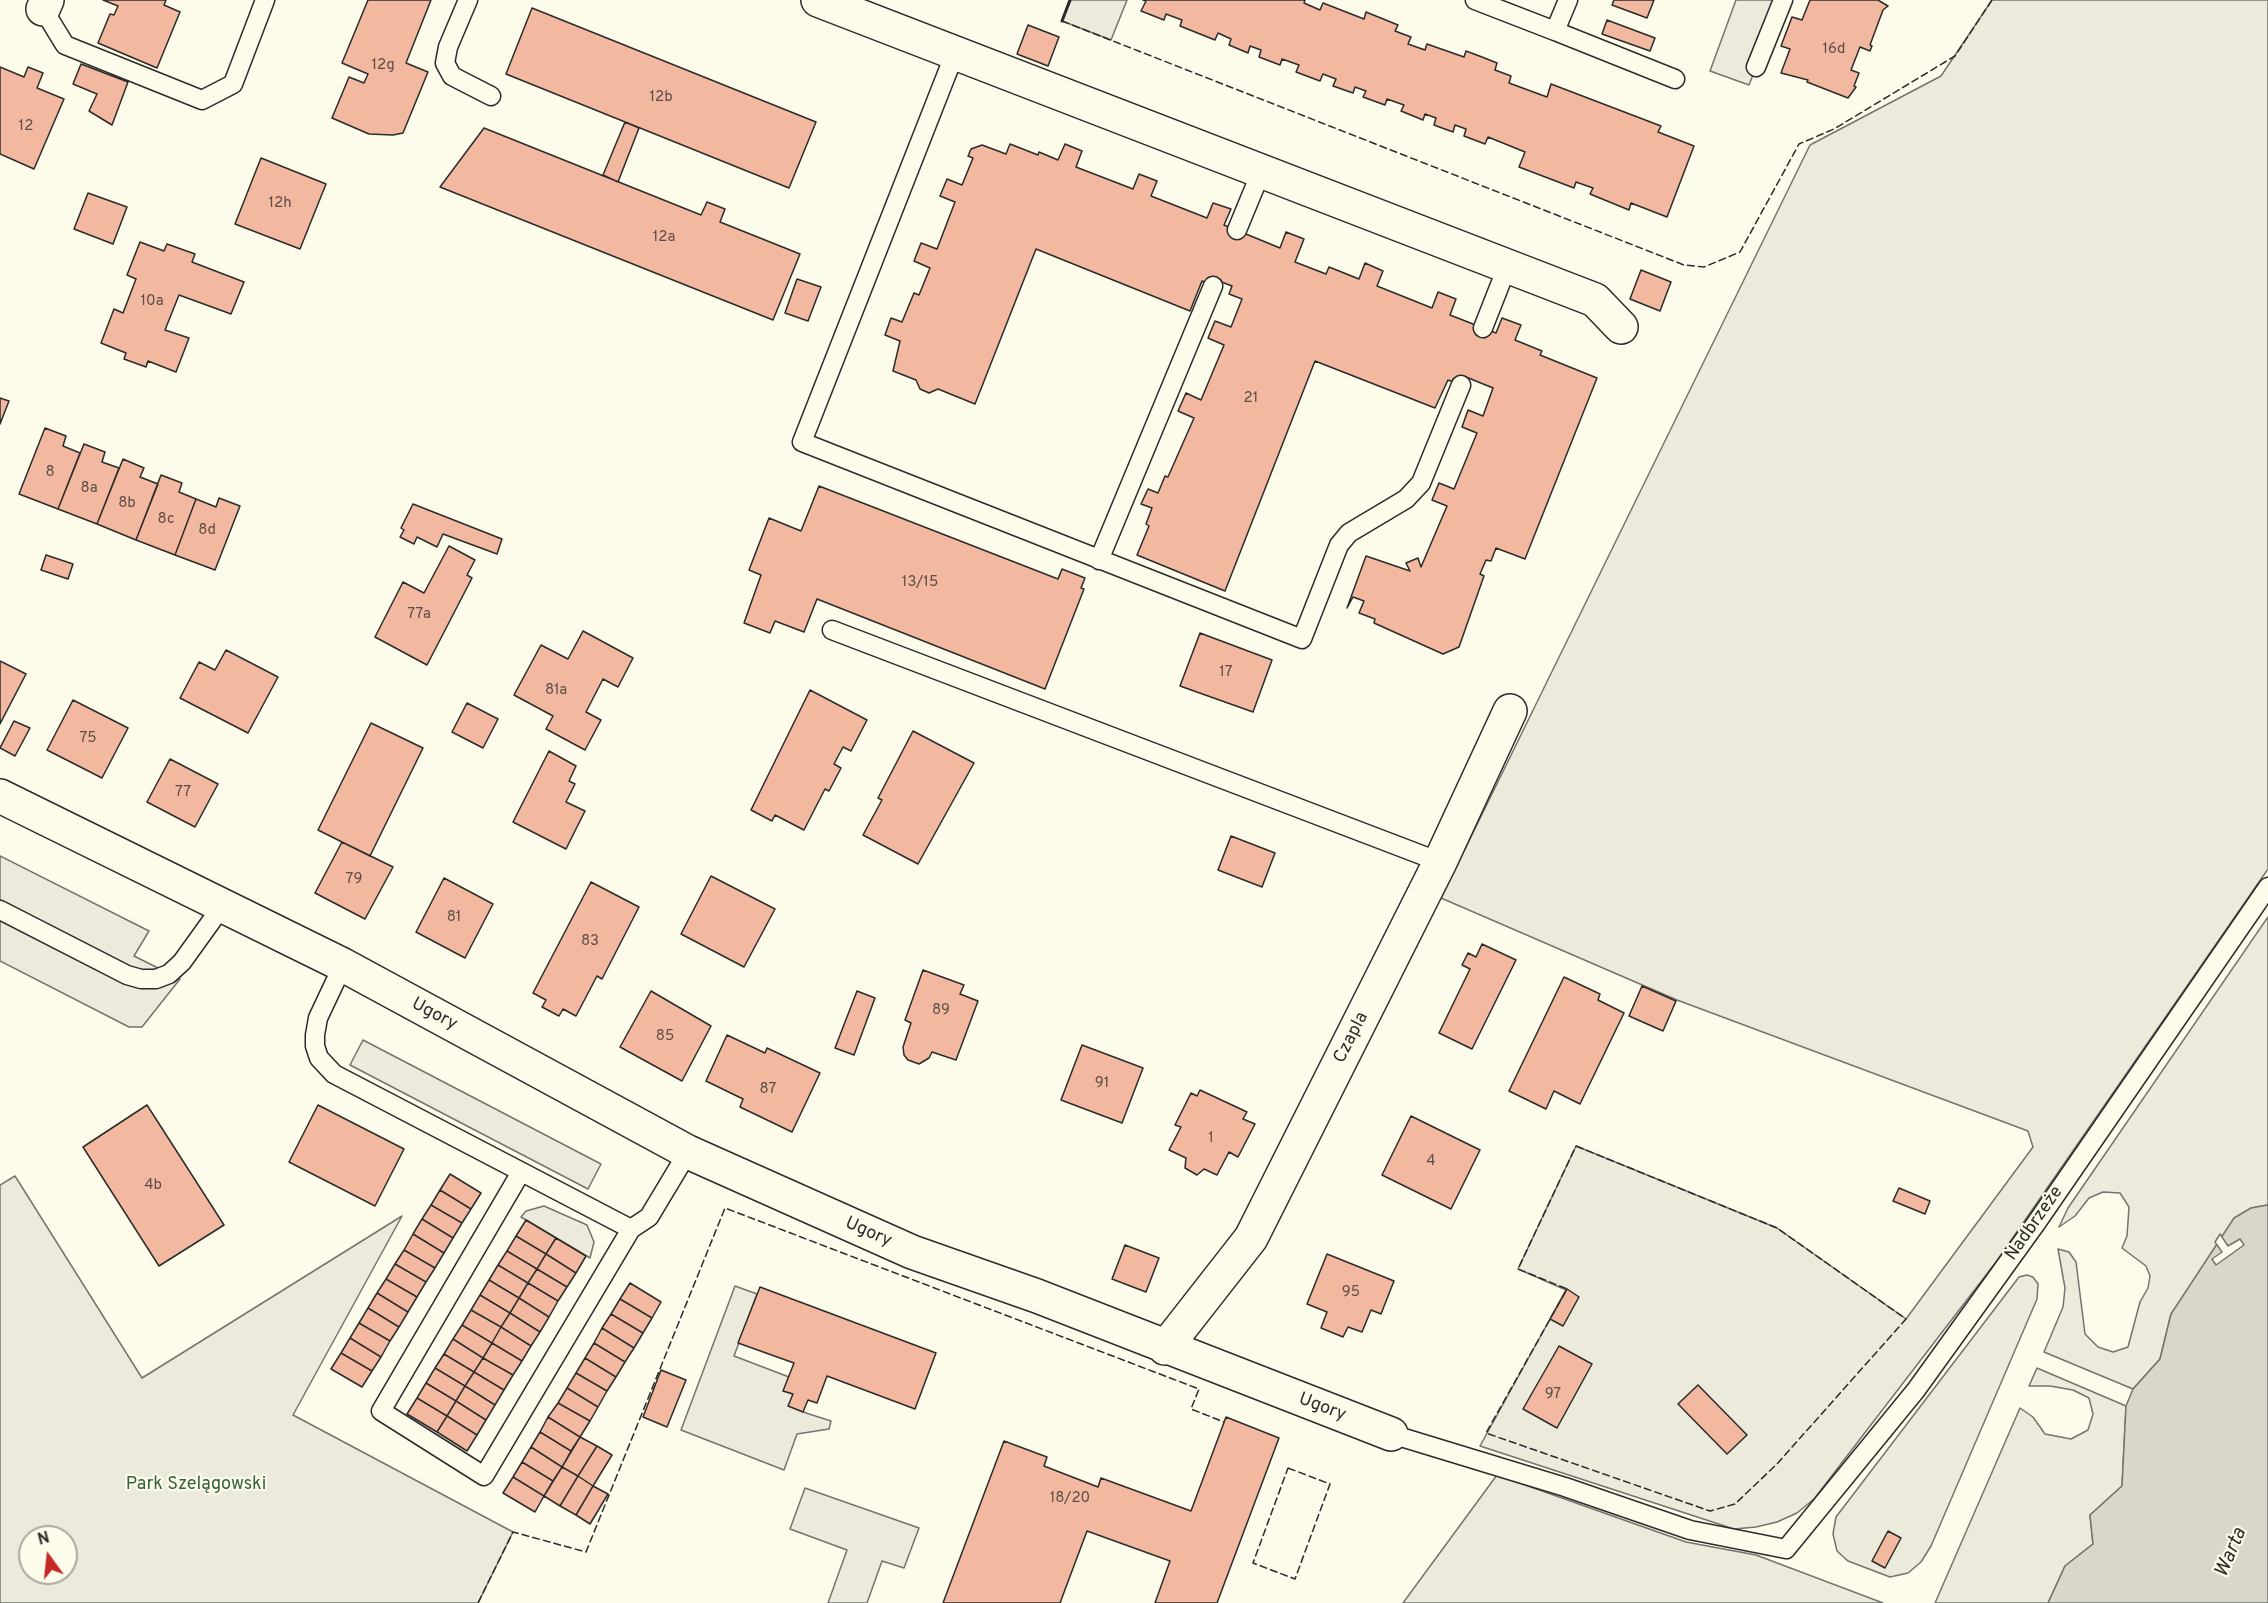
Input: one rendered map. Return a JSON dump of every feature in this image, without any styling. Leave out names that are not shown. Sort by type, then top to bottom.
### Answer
[{"type":"street","points":[[818,0],[1595,300],[1621,327]]},
{"type":"street","name":"Czapla","points":[[1165,1348],[1251,1238],[1440,862],[1510,711]]},
{"type":"street","name":"Ugory","points":[[0,796],[343,965],[688,1152],[912,1252],[1037,1296],[1165,1348],[1391,1434]]},
{"type":"lane","points":[[45,4],[64,45],[202,100],[233,84],[265,0]]},
{"type":"lane","points":[[468,0],[448,47],[445,63],[452,76],[492,96]]},
{"type":"lane","points":[[1475,0],[1675,79]]},
{"type":"lane","points":[[1556,31],[1568,0]]},
{"type":"lane","points":[[1756,67],[1783,0]]},
{"type":"lane","points":[[955,53],[802,442],[1302,639],[1339,545],[1349,533],[1406,499],[1421,483],[1461,385]]},
{"type":"lane","points":[[1237,230],[1261,172]]},
{"type":"lane","points":[[1483,328],[1507,267]]},
{"type":"lane","points":[[1099,560],[1214,286]]},
{"type":"lane","points":[[832,630],[1440,862]]},
{"type":"lane","name":"Nadbrzeże","points":[[1786,1549],[1916,1390],[2037,1222],[2268,888]]},
{"type":"lane","points":[[0,910],[127,975],[141,979],[156,979],[169,974],[182,963],[224,905]]},
{"type":"lane","points":[[343,965],[318,1018],[315,1046],[325,1066],[334,1074],[631,1229]]},
{"type":"lane","points":[[521,1172],[381,1411],[484,1476],[631,1229],[649,1217],[688,1152]]},
{"type":"lane","name":"Ugory","points":[[1391,1434],[1565,1487],[1690,1530],[1786,1549]]},
{"type":"green space","points":[[1071,0],[1127,0],[1111,40],[1062,21]]},
{"type":"green space","points":[[1992,0],[2268,0],[2268,869],[1996,1262],[1814,1499],[1797,1513],[1777,1522],[1734,1529],[1480,1446],[1566,1290],[1518,1269],[1576,1146],[1777,1228],[1906,1319],[2033,1147],[2028,1131],[1677,1000],[1441,898],[1810,145],[1941,76]]},
{"type":"green space","points":[[2268,917],[2268,1205],[2251,1208],[2171,1314],[2160,1359],[2133,1389],[2044,1352],[2063,1307],[2065,1288],[2058,1249],[2069,1252],[2076,1262],[2085,1334],[2098,1347],[2113,1352],[2128,1347],[2140,1302],[2148,1288],[2150,1276],[2146,1266],[2122,1248],[2127,1236],[2129,1207],[2120,1193],[2103,1192],[2089,1198],[2075,1216],[2059,1227],[2068,1208]]},
{"type":"green space","name":"Park Szelągowski","points":[[15,1176],[142,1378],[402,1216],[293,1415],[513,1532],[478,1603],[0,1603],[0,1185]]},
{"type":"green space","points":[[544,1206],[587,1225],[594,1242],[590,1258],[521,1217],[526,1211]]},
{"type":"green space","points":[[2027,1275],[2033,1277],[2038,1284],[2037,1299],[1931,1546],[1921,1562],[1908,1573],[1890,1577],[1848,1561],[1837,1551],[1833,1534],[1836,1517],[2019,1277]]},
{"type":"green space","points":[[2037,1368],[2126,1406],[2122,1486],[2090,1515],[2093,1544],[2065,1566],[2048,1603],[1935,1603],[2020,1408],[2033,1417],[2045,1434],[2071,1439],[2088,1430],[2093,1414],[2089,1398],[2073,1390],[2050,1386],[2029,1386]]},
{"type":"green space","points":[[1497,1475],[1686,1542],[1756,1555],[1883,1603],[1403,1603]]},
{"type":"shaded area","points":[[1736,0],[1783,0],[1749,85],[1710,71]]},
{"type":"shaded area","points":[[0,856],[149,931],[134,956],[180,979],[142,1027],[129,1027],[0,961]]},
{"type":"shaded area","points":[[363,1040],[601,1164],[588,1189],[350,1065]]},
{"type":"shaded area","points":[[735,1286],[757,1294],[734,1356],[789,1377],[784,1391],[793,1394],[803,1412],[831,1421],[829,1429],[797,1434],[784,1470],[681,1430]]},
{"type":"shaded area","points":[[805,1488],[919,1528],[904,1568],[882,1561],[867,1603],[828,1603],[847,1550],[790,1529]]},
{"type":"water","name":"Warta","points":[[2268,1205],[2268,1603],[2048,1603],[2065,1566],[2093,1544],[2090,1515],[2122,1486],[2126,1406],[2133,1389],[2160,1359],[2171,1314],[2234,1218],[2251,1208]]},
{"type":"pier","points":[[2220,1234],[2228,1246],[2240,1239],[2244,1245],[2216,1265],[2212,1259],[2222,1252],[2215,1242]]},
{"type":"building","points":[[103,0],[166,0],[164,5],[180,12],[157,68],[98,43],[110,14],[114,15],[118,6]]},
{"type":"building","points":[[368,0],[431,0],[406,63],[428,72],[403,133],[369,134],[332,118],[349,77],[364,83],[368,74],[342,63]]},
{"type":"building","points":[[1143,0],[1305,0],[1304,3],[1320,10],[1323,3],[1364,19],[1366,12],[1398,25],[1395,31],[1411,37],[1408,44],[1425,50],[1427,44],[1464,57],[1466,51],[1497,63],[1495,70],[1511,76],[1509,83],[1547,97],[1551,84],[1661,126],[1658,132],[1694,146],[1667,217],[1631,203],[1629,210],[1590,194],[1593,188],[1576,182],[1574,188],[1519,167],[1525,152],[1488,137],[1485,144],[1464,136],[1466,129],[1455,125],[1453,132],[1434,125],[1436,118],[1425,114],[1423,120],[1401,111],[1404,105],[1387,99],[1385,105],[1363,97],[1366,91],[1355,87],[1353,93],[1333,86],[1336,79],[1323,74],[1320,81],[1296,72],[1299,65],[1282,59],[1280,65],[1259,57],[1261,50],[1250,46],[1248,53],[1229,45],[1231,39],[1218,33],[1215,40],[1180,26],[1182,20],[1166,14],[1164,20],[1141,11],[1146,1]]},
{"type":"building","points":[[1614,0],[1654,0],[1647,18],[1612,5]]},
{"type":"building","points":[[1810,0],[1878,0],[1888,6],[1883,10],[1870,45],[1872,46],[1870,51],[1860,47],[1851,70],[1859,73],[1854,86],[1856,87],[1848,98],[1807,82],[1808,80],[1781,73],[1790,49],[1781,46],[1792,17],[1802,20]]},
{"type":"building","points":[[532,8],[816,122],[789,188],[506,74]]},
{"type":"building","points":[[1607,20],[1655,38],[1650,51],[1602,34]]},
{"type":"building","points":[[1028,25],[1059,37],[1048,66],[1017,54]]},
{"type":"building","points":[[81,64],[128,82],[112,125],[89,111],[97,94],[73,84]]},
{"type":"building","points":[[0,67],[24,77],[28,67],[43,73],[37,88],[64,99],[34,169],[0,154]]},
{"type":"building","points":[[625,122],[639,128],[618,182],[603,175]]},
{"type":"building","points":[[484,128],[701,215],[707,202],[725,209],[720,222],[800,254],[773,320],[440,187]]},
{"type":"building","points":[[1010,144],[1058,160],[1065,144],[1082,151],[1076,167],[1133,189],[1139,174],[1157,181],[1151,196],[1207,218],[1213,203],[1231,209],[1224,225],[1280,248],[1286,232],[1304,239],[1295,262],[1326,274],[1329,267],[1359,279],[1365,263],[1383,271],[1377,286],[1432,308],[1438,292],[1456,299],[1450,315],[1496,333],[1502,318],[1521,325],[1515,340],[1542,351],[1540,355],[1597,378],[1525,559],[1496,548],[1491,561],[1486,560],[1480,574],[1484,576],[1459,647],[1443,654],[1374,623],[1375,619],[1359,613],[1364,601],[1353,597],[1347,608],[1366,556],[1410,571],[1406,563],[1418,558],[1421,567],[1447,506],[1432,500],[1439,483],[1454,489],[1477,433],[1462,427],[1468,410],[1483,416],[1493,388],[1466,377],[1463,386],[1448,380],[1435,408],[1315,361],[1225,591],[1137,555],[1149,526],[1146,524],[1152,508],[1141,504],[1148,489],[1158,493],[1165,476],[1168,477],[1194,418],[1178,411],[1186,393],[1201,400],[1224,345],[1208,338],[1215,321],[1231,327],[1242,299],[1229,294],[1232,286],[1219,281],[1217,287],[1202,281],[1190,311],[1036,249],[975,404],[938,389],[929,393],[920,389],[916,380],[893,371],[900,341],[885,335],[891,318],[902,322],[914,293],[919,295],[930,268],[914,261],[921,243],[937,249],[955,202],[940,196],[947,179],[962,185],[973,158],[968,156],[971,149],[982,145],[1006,154]]},
{"type":"building","points":[[261,158],[326,184],[300,249],[235,224]]},
{"type":"building","points":[[88,193],[127,207],[113,244],[74,229]]},
{"type":"building","points":[[140,242],[164,251],[167,244],[195,254],[192,262],[244,282],[231,314],[179,295],[165,330],[189,338],[176,372],[148,361],[146,367],[124,359],[126,353],[101,343],[114,309],[123,313],[136,279],[127,275]]},
{"type":"building","points":[[1641,270],[1671,282],[1660,311],[1630,299]]},
{"type":"building","points":[[797,279],[821,287],[808,321],[785,313]]},
{"type":"building","points":[[0,398],[9,401],[0,424]]},
{"type":"building","points":[[45,428],[66,436],[63,446],[80,453],[58,509],[19,494]]},
{"type":"building","points":[[84,444],[105,452],[102,462],[119,468],[97,524],[58,509]]},
{"type":"building","points":[[123,459],[144,468],[140,477],[158,484],[136,540],[97,524]]},
{"type":"building","points":[[161,475],[182,483],[179,492],[196,499],[175,555],[136,540]]},
{"type":"building","points":[[819,486],[1058,579],[1062,569],[1085,578],[1081,588],[1084,589],[1045,689],[817,599],[804,632],[775,621],[770,633],[744,623],[761,575],[749,570],[769,518],[801,531]]},
{"type":"building","points":[[219,498],[240,506],[215,570],[175,555],[196,499],[216,507]]},
{"type":"building","points":[[413,504],[502,539],[497,554],[443,534],[437,547],[417,537],[414,544],[400,537],[404,530],[401,528]]},
{"type":"building","points":[[449,546],[475,560],[467,575],[472,578],[427,665],[375,637],[403,582],[424,593]]},
{"type":"building","points":[[46,555],[73,564],[68,579],[41,570]]},
{"type":"building","points":[[583,631],[633,658],[618,687],[603,679],[586,712],[601,720],[585,750],[546,729],[553,716],[514,695],[541,645],[568,659]]},
{"type":"building","points":[[1200,633],[1272,660],[1253,712],[1180,686]]},
{"type":"building","points":[[226,650],[278,677],[248,733],[180,698],[199,662],[215,670]]},
{"type":"building","points":[[0,661],[26,674],[0,724]]},
{"type":"building","points":[[810,690],[867,720],[851,751],[843,747],[834,764],[841,768],[829,791],[825,789],[804,830],[775,815],[772,821],[751,810]]},
{"type":"building","points":[[73,700],[128,728],[102,778],[47,750]]},
{"type":"building","points":[[467,703],[498,719],[483,748],[452,732]]},
{"type":"building","points":[[14,721],[30,728],[15,756],[0,748]]},
{"type":"building","points":[[371,723],[423,748],[370,856],[318,830]]},
{"type":"building","points":[[913,731],[974,763],[918,864],[863,835],[882,800],[878,798]]},
{"type":"building","points":[[549,751],[576,766],[569,781],[575,784],[566,802],[585,811],[566,849],[513,822]]},
{"type":"building","points":[[170,759],[218,784],[195,827],[147,802]]},
{"type":"building","points":[[1231,836],[1275,853],[1262,887],[1218,870]]},
{"type":"building","points":[[342,842],[393,867],[365,919],[315,893]]},
{"type":"building","points":[[711,876],[775,909],[744,967],[681,934]]},
{"type":"building","points":[[444,878],[493,904],[465,958],[416,932]]},
{"type":"building","points":[[591,882],[639,907],[602,979],[597,976],[576,1016],[563,1009],[559,1016],[542,1007],[546,1000],[533,993]]},
{"type":"building","points":[[1482,944],[1516,960],[1472,1049],[1439,1033],[1470,969],[1462,965],[1468,953],[1476,957]]},
{"type":"building","points":[[923,970],[964,985],[960,994],[978,1001],[956,1060],[932,1052],[929,1058],[919,1064],[908,1060],[904,1055],[903,1047],[911,1023],[905,1020]]},
{"type":"building","points":[[1564,977],[1600,994],[1598,1000],[1624,1013],[1580,1104],[1554,1091],[1546,1109],[1509,1091]]},
{"type":"building","points":[[1642,986],[1676,1001],[1663,1031],[1629,1016]]},
{"type":"building","points":[[651,991],[711,1026],[682,1081],[620,1047]]},
{"type":"building","points":[[857,991],[875,998],[854,1055],[835,1048]]},
{"type":"building","points":[[727,1035],[765,1053],[767,1048],[820,1073],[792,1132],[740,1107],[743,1099],[706,1081]]},
{"type":"building","points":[[1082,1045],[1143,1068],[1122,1123],[1061,1100]]},
{"type":"building","points":[[1200,1090],[1247,1112],[1243,1119],[1255,1124],[1238,1157],[1229,1152],[1217,1175],[1204,1169],[1197,1175],[1185,1168],[1186,1158],[1169,1150],[1181,1127],[1175,1125],[1191,1093],[1197,1096]]},
{"type":"building","points":[[147,1105],[224,1225],[159,1266],[83,1147]]},
{"type":"building","points":[[318,1105],[404,1149],[375,1206],[289,1162]]},
{"type":"building","points":[[1411,1116],[1480,1150],[1451,1209],[1382,1175]]},
{"type":"building","points":[[450,1174],[481,1193],[471,1209],[440,1190]]},
{"type":"building","points":[[1899,1188],[1930,1201],[1925,1214],[1893,1201]]},
{"type":"building","points":[[440,1190],[471,1209],[462,1223],[431,1205]]},
{"type":"building","points":[[431,1205],[462,1223],[453,1238],[422,1219]]},
{"type":"building","points":[[422,1219],[453,1238],[444,1253],[413,1234]]},
{"type":"building","points":[[526,1220],[556,1238],[546,1254],[516,1236]]},
{"type":"building","points":[[413,1234],[444,1253],[435,1268],[404,1250]]},
{"type":"building","points":[[516,1236],[546,1254],[537,1269],[507,1251]]},
{"type":"building","points":[[556,1238],[586,1256],[576,1273],[546,1254]]},
{"type":"building","points":[[1125,1245],[1159,1258],[1146,1292],[1112,1279]]},
{"type":"building","points":[[404,1250],[435,1268],[426,1282],[395,1264]]},
{"type":"building","points":[[507,1251],[537,1269],[528,1283],[498,1265]]},
{"type":"building","points":[[546,1254],[576,1273],[567,1287],[537,1269]]},
{"type":"building","points":[[1327,1254],[1394,1281],[1381,1314],[1371,1310],[1362,1332],[1348,1327],[1343,1337],[1321,1328],[1327,1312],[1307,1304]]},
{"type":"building","points":[[395,1264],[426,1282],[417,1297],[386,1279]]},
{"type":"building","points":[[498,1265],[528,1283],[519,1298],[489,1280]]},
{"type":"building","points":[[537,1269],[567,1287],[558,1301],[528,1283]]},
{"type":"building","points":[[386,1279],[417,1297],[408,1312],[377,1293]]},
{"type":"building","points":[[489,1280],[519,1298],[510,1313],[480,1295]]},
{"type":"building","points":[[528,1283],[558,1301],[549,1317],[519,1298]]},
{"type":"building","points":[[630,1283],[661,1302],[652,1318],[620,1299]]},
{"type":"building","points":[[760,1287],[936,1353],[915,1409],[827,1376],[817,1403],[808,1400],[803,1412],[788,1406],[793,1394],[783,1391],[794,1363],[738,1343]]},
{"type":"building","points":[[1567,1289],[1579,1297],[1563,1326],[1550,1319]]},
{"type":"building","points":[[377,1293],[408,1312],[399,1327],[368,1308]]},
{"type":"building","points":[[480,1295],[510,1313],[501,1327],[471,1310]]},
{"type":"building","points":[[519,1298],[549,1317],[540,1332],[510,1313]]},
{"type":"building","points":[[620,1299],[652,1318],[643,1333],[611,1314]]},
{"type":"building","points":[[368,1308],[399,1327],[390,1341],[359,1323]]},
{"type":"building","points":[[471,1310],[501,1327],[492,1343],[462,1325]]},
{"type":"building","points":[[510,1313],[540,1332],[531,1346],[501,1327]]},
{"type":"building","points":[[611,1314],[643,1333],[634,1348],[602,1328]]},
{"type":"building","points":[[359,1323],[390,1341],[381,1357],[350,1338]]},
{"type":"building","points":[[462,1325],[492,1343],[483,1358],[453,1339]]},
{"type":"building","points":[[501,1327],[531,1346],[522,1361],[492,1343]]},
{"type":"building","points":[[602,1328],[634,1348],[625,1362],[594,1343]]},
{"type":"building","points":[[350,1338],[381,1357],[372,1371],[341,1353]]},
{"type":"building","points":[[453,1339],[483,1358],[474,1372],[444,1354]]},
{"type":"building","points":[[492,1343],[522,1361],[513,1375],[483,1358]]},
{"type":"building","points":[[594,1343],[625,1362],[616,1377],[585,1358]]},
{"type":"building","points":[[1559,1346],[1592,1364],[1557,1428],[1523,1409]]},
{"type":"building","points":[[341,1353],[372,1371],[362,1387],[331,1369]]},
{"type":"building","points":[[444,1354],[474,1372],[465,1386],[435,1368]]},
{"type":"building","points":[[483,1358],[513,1375],[504,1390],[474,1372]]},
{"type":"building","points":[[585,1358],[616,1377],[607,1391],[576,1373]]},
{"type":"building","points":[[435,1368],[465,1386],[456,1401],[426,1383]]},
{"type":"building","points":[[661,1370],[686,1380],[667,1427],[643,1417]]},
{"type":"building","points":[[474,1372],[504,1390],[495,1405],[465,1386]]},
{"type":"building","points":[[576,1373],[607,1391],[598,1407],[567,1388]]},
{"type":"building","points":[[426,1383],[456,1401],[447,1416],[417,1398]]},
{"type":"building","points":[[1698,1385],[1747,1435],[1727,1454],[1678,1404]]},
{"type":"building","points":[[465,1386],[495,1405],[486,1420],[456,1401]]},
{"type":"building","points":[[567,1388],[598,1407],[590,1421],[558,1403]]},
{"type":"building","points":[[417,1398],[447,1416],[437,1432],[407,1414]]},
{"type":"building","points":[[456,1401],[486,1420],[477,1435],[447,1416]]},
{"type":"building","points":[[558,1403],[590,1421],[580,1437],[548,1417]]},
{"type":"building","points":[[447,1416],[477,1435],[467,1451],[437,1432]]},
{"type":"building","points":[[548,1417],[580,1437],[571,1451],[540,1432]]},
{"type":"building","points":[[1226,1417],[1279,1438],[1217,1603],[1155,1603],[1170,1561],[1087,1531],[1060,1603],[943,1603],[1004,1441],[1047,1457],[1044,1466],[1098,1487],[1101,1478],[1191,1511]]},
{"type":"building","points":[[540,1432],[571,1451],[562,1467],[531,1447]]},
{"type":"building","points":[[580,1437],[597,1446],[578,1476],[562,1467]]},
{"type":"building","points":[[597,1446],[612,1455],[593,1486],[578,1476]]},
{"type":"building","points":[[531,1447],[562,1467],[553,1481],[522,1462]]},
{"type":"building","points":[[522,1462],[553,1481],[544,1496],[513,1477]]},
{"type":"building","points":[[562,1467],[578,1476],[560,1506],[544,1496]]},
{"type":"building","points":[[578,1476],[593,1486],[576,1515],[560,1506]]},
{"type":"building","points":[[513,1477],[544,1496],[535,1512],[503,1493]]},
{"type":"building","points":[[593,1486],[608,1494],[590,1524],[576,1515]]},
{"type":"building","points":[[1888,1531],[1901,1538],[1885,1568],[1872,1561]]},
{"type":"fence","points":[[1062,21],[1684,265],[1704,267],[1740,252],[1799,144],[1834,129],[1955,56],[1992,0]]},
{"type":"fence","points":[[1576,1146],[1777,1228],[1906,1319],[1777,1464],[1735,1504],[1710,1511],[1486,1433],[1567,1289],[1518,1269],[1576,1146]]},
{"type":"fence","points":[[478,1603],[513,1532],[586,1552],[725,1208],[1199,1389],[1191,1409],[1224,1422]]},
{"type":"fence","points":[[1288,1468],[1330,1484],[1295,1579],[1253,1563],[1288,1468]]},
{"type":"wall","points":[[1062,21],[1070,0]]}]
